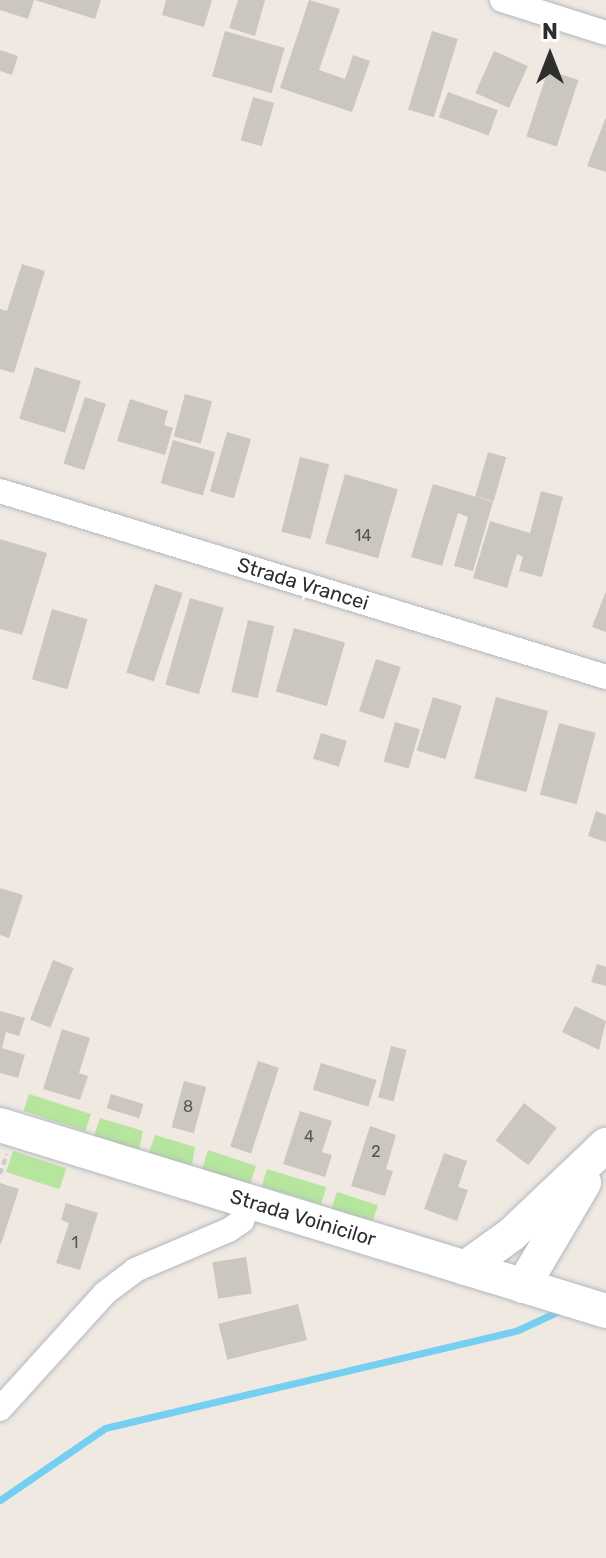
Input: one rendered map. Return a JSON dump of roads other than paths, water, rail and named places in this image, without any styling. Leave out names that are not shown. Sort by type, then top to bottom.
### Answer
[{"type":"main road","name":"Strada Voinicilor","points":[[5,1136],[250,1202],[606,1311]]},
{"type":"main road","points":[[465,1268],[511,1235],[606,1147]]},
{"type":"main road","points":[[528,1288],[606,1147]]},
{"type":"street","points":[[502,0],[606,33]]},
{"type":"street","name":"Strada Vrancei","points":[[0,491],[606,677]]},
{"type":"street","points":[[0,1409],[105,1293],[135,1270],[229,1230],[242,1221],[250,1202]]},
{"type":"waterway","points":[[0,1500],[105,1428],[518,1330],[561,1310]]}]
